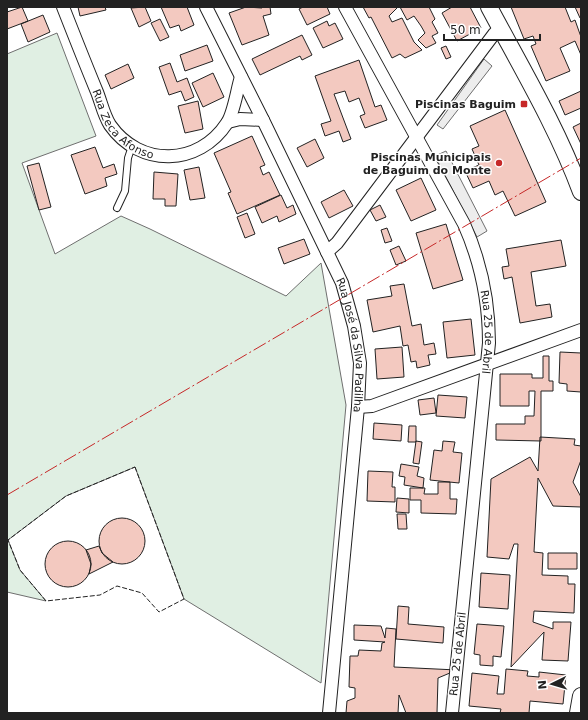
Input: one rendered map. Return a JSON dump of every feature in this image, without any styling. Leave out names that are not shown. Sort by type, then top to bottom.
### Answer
[{"type":"street","name":"Rua Zeca Afonso","points":[[63,7],[110,125],[127,143],[150,156],[180,156],[198,149],[214,140],[228,122],[241,77]]},
{"type":"street","name":"Rua José da Silva Padilha","points":[[206,7],[327,252],[348,300],[354,326],[360,363],[358,407],[329,713]]},
{"type":"street","name":"Rua 25 de Abril","points":[[345,7],[464,224],[476,250],[487,298],[489,343],[452,713]]},
{"type":"street","points":[[489,7],[548,119],[581,192]]},
{"type":"street","points":[[327,252],[337,243],[500,28]]},
{"type":"street","points":[[228,122],[240,119],[263,120]]},
{"type":"street","points":[[358,407],[372,406],[581,330]]},
{"type":"street","points":[[578,713],[581,696]]},
{"type":"lane","points":[[117,208],[125,190],[128,158],[132,146]]},
{"type":"green space","points":[[57,33],[96,136],[22,163],[55,254],[121,216],[286,296],[321,263],[346,405],[321,683],[184,599],[135,467],[66,496],[8,540],[20,570],[46,601],[7,592],[7,54]]},
{"type":"shaded area","points":[[484,59],[492,66],[443,129],[437,125]]},
{"type":"shaded area","points":[[446,151],[487,231],[477,237],[435,156]]},
{"type":"building","points":[[22,7],[28,21],[7,29],[7,12]]},
{"type":"building","points":[[78,7],[105,7],[106,10],[80,16]]},
{"type":"building","points":[[145,7],[151,21],[139,27],[131,8]]},
{"type":"building","points":[[161,7],[187,7],[194,25],[181,31],[179,25],[170,28]]},
{"type":"building","points":[[246,7],[270,7],[271,14],[263,16],[269,35],[242,45],[229,13]]},
{"type":"building","points":[[303,7],[327,7],[330,14],[307,25],[299,9]]},
{"type":"building","points":[[363,7],[398,7],[389,16],[392,22],[402,18],[414,42],[422,50],[405,58],[400,54],[392,58],[371,17],[369,18]]},
{"type":"building","points":[[400,7],[429,7],[435,19],[432,22],[438,33],[432,36],[436,43],[426,48],[418,40],[425,33],[414,16],[407,20]]},
{"type":"building","points":[[452,7],[470,7],[481,28],[457,41],[442,13]]},
{"type":"building","points":[[511,7],[565,7],[571,22],[575,20],[581,37],[581,55],[575,41],[560,48],[570,71],[546,81],[531,46],[536,44],[533,36],[524,39]]},
{"type":"building","points":[[575,7],[581,7],[581,18],[580,18]]},
{"type":"building","points":[[43,15],[50,32],[28,42],[21,24]]},
{"type":"building","points":[[160,19],[169,37],[160,41],[151,23]]},
{"type":"building","points":[[327,21],[329,26],[335,23],[343,39],[323,48],[313,28]]},
{"type":"building","points":[[302,35],[312,55],[302,60],[300,56],[260,75],[252,59]]},
{"type":"building","points":[[207,45],[213,61],[185,71],[180,55]]},
{"type":"building","points":[[446,46],[451,57],[446,59],[441,48]]},
{"type":"building","points":[[359,60],[375,107],[381,105],[387,120],[365,128],[360,116],[365,114],[359,98],[349,102],[345,91],[334,94],[351,139],[343,142],[339,131],[325,136],[321,124],[331,121],[315,76]]},
{"type":"building","points":[[170,63],[177,82],[187,78],[194,97],[185,101],[181,91],[169,95],[159,67]]},
{"type":"building","points":[[128,64],[134,78],[111,89],[105,75]]},
{"type":"building","points":[[213,73],[224,97],[203,107],[192,83]]},
{"type":"building","points":[[581,91],[581,108],[565,115],[559,101]]},
{"type":"building","points":[[198,101],[203,129],[185,133],[178,106]]},
{"type":"building","name":"Piscinas Municipais de Baguim do Monte","points":[[505,110],[546,202],[515,216],[503,191],[495,195],[489,181],[473,188],[465,171],[479,165],[472,149],[479,146],[470,126]]},
{"type":"building","points":[[581,123],[581,144],[573,127]]},
{"type":"building","points":[[252,136],[265,165],[260,167],[263,175],[269,172],[280,195],[237,214],[228,193],[231,192],[214,153]]},
{"type":"building","points":[[315,139],[324,158],[307,167],[297,148]]},
{"type":"building","points":[[95,147],[103,168],[114,164],[117,174],[105,178],[107,186],[85,194],[71,155]]},
{"type":"building","points":[[39,163],[51,207],[39,210],[27,166]]},
{"type":"building","points":[[199,167],[205,198],[190,200],[184,170]]},
{"type":"building","points":[[154,172],[178,174],[176,206],[165,206],[165,199],[153,199]]},
{"type":"building","points":[[421,178],[436,210],[411,221],[396,190]]},
{"type":"building","points":[[344,190],[353,206],[329,218],[321,202]]},
{"type":"building","points":[[281,195],[287,208],[293,205],[296,214],[279,222],[277,216],[262,223],[255,207]]},
{"type":"building","points":[[380,205],[386,217],[376,221],[370,210]]},
{"type":"building","points":[[247,213],[255,234],[245,238],[237,217]]},
{"type":"building","points":[[446,224],[463,280],[433,289],[416,233]]},
{"type":"building","points":[[387,228],[392,241],[385,243],[381,230]]},
{"type":"building","points":[[304,239],[310,254],[284,264],[278,248]]},
{"type":"building","points":[[561,240],[566,266],[531,272],[536,306],[550,304],[552,317],[520,323],[512,277],[504,279],[502,267],[509,266],[506,249]]},
{"type":"building","points":[[399,246],[406,261],[396,265],[390,250]]},
{"type":"building","points":[[404,284],[412,326],[421,324],[424,345],[434,343],[436,354],[428,355],[430,365],[417,368],[416,361],[411,362],[408,345],[403,346],[400,326],[373,332],[367,300],[392,296],[390,286]]},
{"type":"building","points":[[471,319],[475,355],[447,358],[443,322]]},
{"type":"building","points":[[402,347],[404,377],[377,379],[375,349]]},
{"type":"building","points":[[560,352],[581,353],[581,392],[567,391],[567,384],[559,383]]},
{"type":"building","points":[[543,356],[549,356],[549,381],[553,381],[553,391],[541,391],[541,441],[496,440],[496,424],[525,424],[525,416],[534,416],[535,391],[529,391],[529,406],[500,406],[500,374],[532,374],[532,378],[543,378]]},
{"type":"building","points":[[438,395],[467,397],[465,418],[436,416]]},
{"type":"building","points":[[434,398],[436,413],[420,415],[418,400]]},
{"type":"building","points":[[374,423],[402,425],[401,441],[373,439]]},
{"type":"building","points":[[409,426],[416,426],[416,442],[408,442]]},
{"type":"building","points":[[540,437],[575,439],[574,445],[581,446],[581,460],[573,482],[581,497],[581,507],[553,506],[538,478],[534,552],[543,553],[542,575],[568,576],[568,584],[575,584],[574,613],[534,611],[533,622],[553,629],[553,622],[571,622],[568,661],[542,660],[544,632],[511,667],[518,544],[514,544],[509,559],[487,557],[491,479],[530,457],[538,471]]},
{"type":"building","points":[[416,441],[422,442],[419,464],[413,463]]},
{"type":"building","points":[[443,441],[455,442],[453,452],[462,453],[459,483],[430,480],[434,450],[442,451]]},
{"type":"building","points":[[401,464],[419,467],[417,476],[424,478],[423,488],[404,485],[405,477],[399,476]]},
{"type":"building","points":[[368,471],[393,472],[392,487],[395,487],[395,502],[367,501]]},
{"type":"building","points":[[438,482],[450,482],[450,499],[457,499],[456,514],[421,513],[421,500],[410,500],[410,488],[425,488],[424,494],[438,494]]},
{"type":"building","points":[[397,498],[409,499],[409,513],[396,512]]},
{"type":"building","points":[[397,514],[406,514],[407,529],[398,529]]},
{"type":"building","points":[[118,518],[126,518],[135,522],[141,528],[145,541],[141,554],[135,560],[126,564],[118,564],[109,560],[103,554],[99,545],[99,537],[103,528],[109,522]]},
{"type":"building","points":[[63,541],[73,541],[81,545],[87,551],[91,559],[91,569],[87,577],[81,583],[73,587],[63,587],[55,583],[49,577],[45,569],[45,559],[49,551],[55,545]]},
{"type":"building","points":[[99,546],[102,553],[113,562],[89,574],[91,564],[86,550]]},
{"type":"building","points":[[548,553],[577,553],[577,569],[548,569]]},
{"type":"building","points":[[481,573],[510,575],[508,609],[479,607]]},
{"type":"building","points":[[398,606],[409,607],[408,624],[444,627],[443,643],[396,639]]},
{"type":"building","points":[[477,624],[504,626],[501,657],[493,656],[493,666],[480,665],[480,655],[474,654]]},
{"type":"building","points":[[354,625],[381,626],[385,638],[386,628],[396,629],[394,667],[457,670],[438,678],[437,713],[406,713],[399,695],[398,713],[346,713],[347,701],[355,698],[355,688],[349,687],[350,656],[358,656],[359,650],[381,651],[382,643],[385,642],[354,640]]},
{"type":"building","points":[[506,669],[528,671],[527,676],[539,677],[539,672],[566,675],[563,704],[530,701],[529,713],[500,713],[501,709],[469,706],[472,673],[499,676],[497,694],[504,694]]},
{"type":"fence","points":[[135,467],[184,599],[159,612],[142,593],[117,586],[100,595],[46,601],[20,570],[8,540],[66,496],[135,467]]},
{"type":"power","points":[[7,495],[581,158]]},
{"type":"place","name":"Piscinas Baguim","points":[[524,104]]},
{"type":"place","name":"Piscinas Municipais de Baguim do Monte","points":[[499,163]]}]
